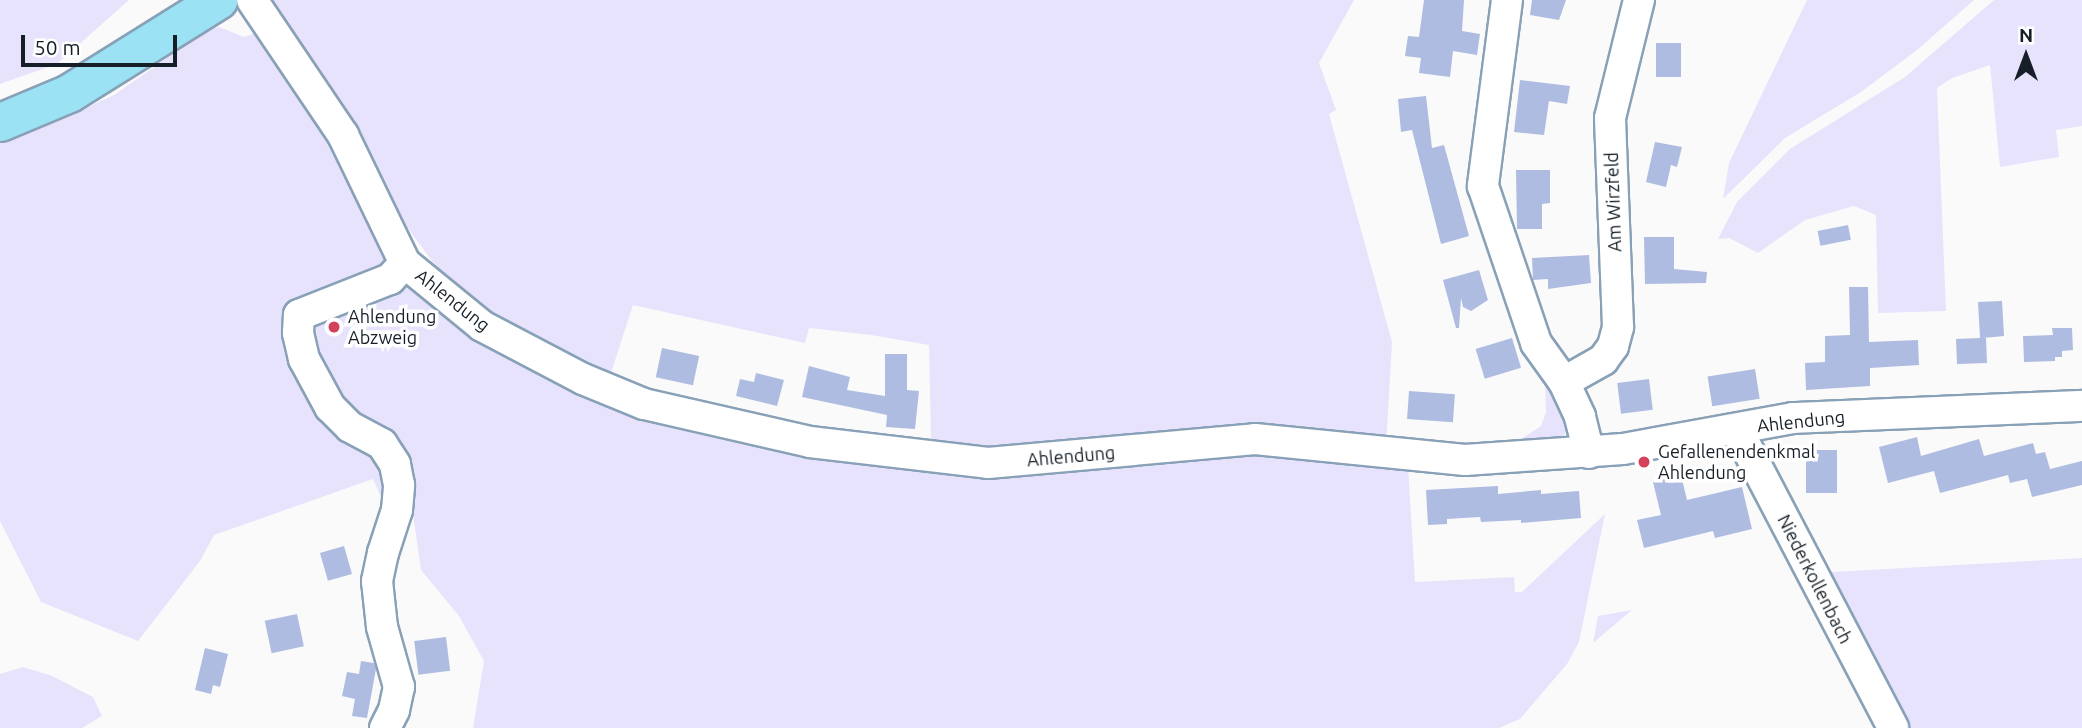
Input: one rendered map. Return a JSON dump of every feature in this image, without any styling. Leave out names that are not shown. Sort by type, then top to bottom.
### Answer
[{"type":"main road","points":[[0,122],[69,93],[218,0]]},
{"type":"street","name":"Ahlendung","points":[[252,0],[343,135],[405,263],[482,326],[583,379],[644,404],[810,442],[988,463],[1255,439],[1465,460],[1590,453],[1793,418],[2082,406]]},
{"type":"street","points":[[1507,0],[1483,186],[1536,343],[1564,382],[1580,417],[1590,453]]},
{"type":"street","name":"Am Wirzfeld","points":[[1564,382],[1603,360],[1613,346],[1618,327],[1610,118],[1639,0]]},
{"type":"street","points":[[385,728],[394,710],[400,687],[382,627],[377,581],[397,510],[400,485],[395,464],[382,444],[350,427],[330,407],[304,359],[298,333],[299,315],[390,279],[405,263]]},
{"type":"street","name":"Niederkollenbach","points":[[1737,429],[1893,728]]},
{"type":"shaded area","points":[[0,0],[129,0],[57,64],[0,84]]},
{"type":"shaded area","points":[[270,0],[1354,0],[1319,63],[1336,110],[1329,114],[1392,342],[1386,446],[988,453],[931,442],[929,345],[809,328],[805,343],[633,305],[609,379],[528,342],[463,295],[432,261],[404,223]]},
{"type":"shaded area","points":[[1807,0],[1974,0],[1917,50],[1861,92],[1785,138],[1723,199],[1729,163]]},
{"type":"shaded area","points":[[1994,0],[2082,0],[2082,126],[2056,130],[2059,157],[2000,167],[1990,65],[1952,78],[1937,88],[1946,311],[1878,313],[1876,215],[1854,206],[1805,220],[1758,253],[1729,238],[1718,239],[1737,202],[1790,149],[1905,77]]},
{"type":"shaded area","points":[[219,27],[244,37],[255,33],[277,61],[342,155],[388,256],[384,264],[368,278],[282,317],[306,393],[327,429],[371,455],[384,475],[390,518],[373,479],[214,535],[200,561],[138,641],[41,602],[0,521],[0,142],[51,124],[114,95],[206,31]]},
{"type":"shaded area","points":[[402,281],[526,362],[598,401],[821,455],[1260,450],[1408,466],[1415,582],[1514,577],[1515,592],[1522,592],[1605,514],[1579,642],[1567,664],[1520,719],[1499,728],[473,728],[484,661],[459,616],[421,570],[413,514],[407,513],[406,451],[393,437],[332,401],[310,332],[314,319]]},
{"type":"shaded area","points":[[1545,378],[1570,423],[1565,434],[1558,441],[1503,451],[1541,426],[1546,412]]},
{"type":"shaded area","points":[[2082,558],[2082,728],[1896,728],[1814,573]]},
{"type":"shaded area","points":[[1632,610],[1593,643],[1598,616]]},
{"type":"shaded area","points":[[23,667],[52,676],[93,697],[102,716],[82,728],[0,728],[0,674]]},
{"type":"building","points":[[1424,0],[1464,0],[1462,31],[1480,34],[1477,55],[1453,51],[1450,77],[1419,73],[1421,58],[1405,56],[1408,36],[1419,37]]},
{"type":"building","points":[[1532,0],[1566,0],[1559,20],[1530,15]]},
{"type":"building","points":[[1656,43],[1681,43],[1681,77],[1656,77]]},
{"type":"building","points":[[1520,80],[1570,86],[1567,104],[1549,101],[1544,135],[1514,132]]},
{"type":"building","points":[[1426,96],[1432,148],[1444,145],[1469,236],[1441,244],[1412,130],[1401,132],[1398,99]]},
{"type":"building","points":[[1655,142],[1682,147],[1677,167],[1671,165],[1666,187],[1646,182]]},
{"type":"building","points":[[1516,170],[1550,170],[1550,203],[1542,204],[1542,229],[1517,229]]},
{"type":"building","points":[[1848,225],[1851,240],[1820,246],[1818,231]]},
{"type":"building","points":[[1644,237],[1674,237],[1674,269],[1707,272],[1706,283],[1645,284]]},
{"type":"building","points":[[1589,255],[1591,283],[1548,289],[1548,279],[1533,280],[1532,258]]},
{"type":"building","points":[[1479,270],[1488,300],[1471,311],[1463,307],[1461,298],[1459,328],[1456,328],[1443,280]]},
{"type":"building","points":[[1849,287],[1868,287],[1869,342],[1918,340],[1919,365],[1870,368],[1870,386],[1806,390],[1805,363],[1825,362],[1825,336],[1850,335]]},
{"type":"building","points":[[2002,301],[2004,336],[1983,338],[1986,338],[1987,363],[1957,364],[1956,339],[1980,338],[1978,302]]},
{"type":"building","points":[[2052,328],[2072,328],[2073,350],[2062,351],[2062,357],[2055,357],[2055,361],[2024,362],[2023,336],[2053,335]]},
{"type":"building","points":[[1512,338],[1521,368],[1485,379],[1476,349]]},
{"type":"building","points":[[662,348],[699,356],[693,385],[656,377]]},
{"type":"building","points":[[885,354],[907,354],[907,390],[919,391],[915,429],[886,427],[887,415],[802,397],[809,366],[850,377],[847,390],[885,396]]},
{"type":"building","points":[[1755,369],[1760,399],[1712,406],[1708,377]]},
{"type":"building","points":[[756,373],[784,380],[777,406],[736,396],[740,379],[754,382]]},
{"type":"building","points":[[1649,379],[1653,410],[1621,414],[1617,383]]},
{"type":"building","points":[[1409,391],[1455,394],[1453,422],[1407,419]]},
{"type":"building","points":[[1917,437],[1921,456],[1979,439],[1984,456],[2033,443],[2036,454],[2045,452],[2050,469],[2082,461],[2082,485],[2032,497],[2027,479],[2010,483],[2008,475],[1940,493],[1934,471],[1888,483],[1879,447]]},
{"type":"building","points":[[1806,450],[1837,450],[1837,493],[1806,493]]},
{"type":"building","points":[[1681,475],[1687,500],[1742,487],[1752,529],[1715,538],[1713,531],[1644,548],[1637,520],[1661,515],[1653,482]]},
{"type":"building","points":[[1498,486],[1498,494],[1541,490],[1541,494],[1579,491],[1581,518],[1521,523],[1521,520],[1481,522],[1480,517],[1447,519],[1447,524],[1428,525],[1426,490]]},
{"type":"building","points":[[344,546],[352,574],[328,581],[320,553]]},
{"type":"building","points":[[297,614],[304,646],[272,653],[265,621]]},
{"type":"building","points":[[446,637],[450,671],[418,675],[414,641]]},
{"type":"building","points":[[205,648],[228,654],[220,687],[213,685],[211,694],[195,690]]},
{"type":"building","points":[[361,661],[374,663],[376,669],[367,718],[352,716],[355,699],[342,696],[347,672],[359,674]]},
{"type":"place","name":"Ahlendung Abzweig","points":[[334,327]]},
{"type":"place","name":"Gefallenendenkmal Ahlendung","points":[[1644,462]]}]
